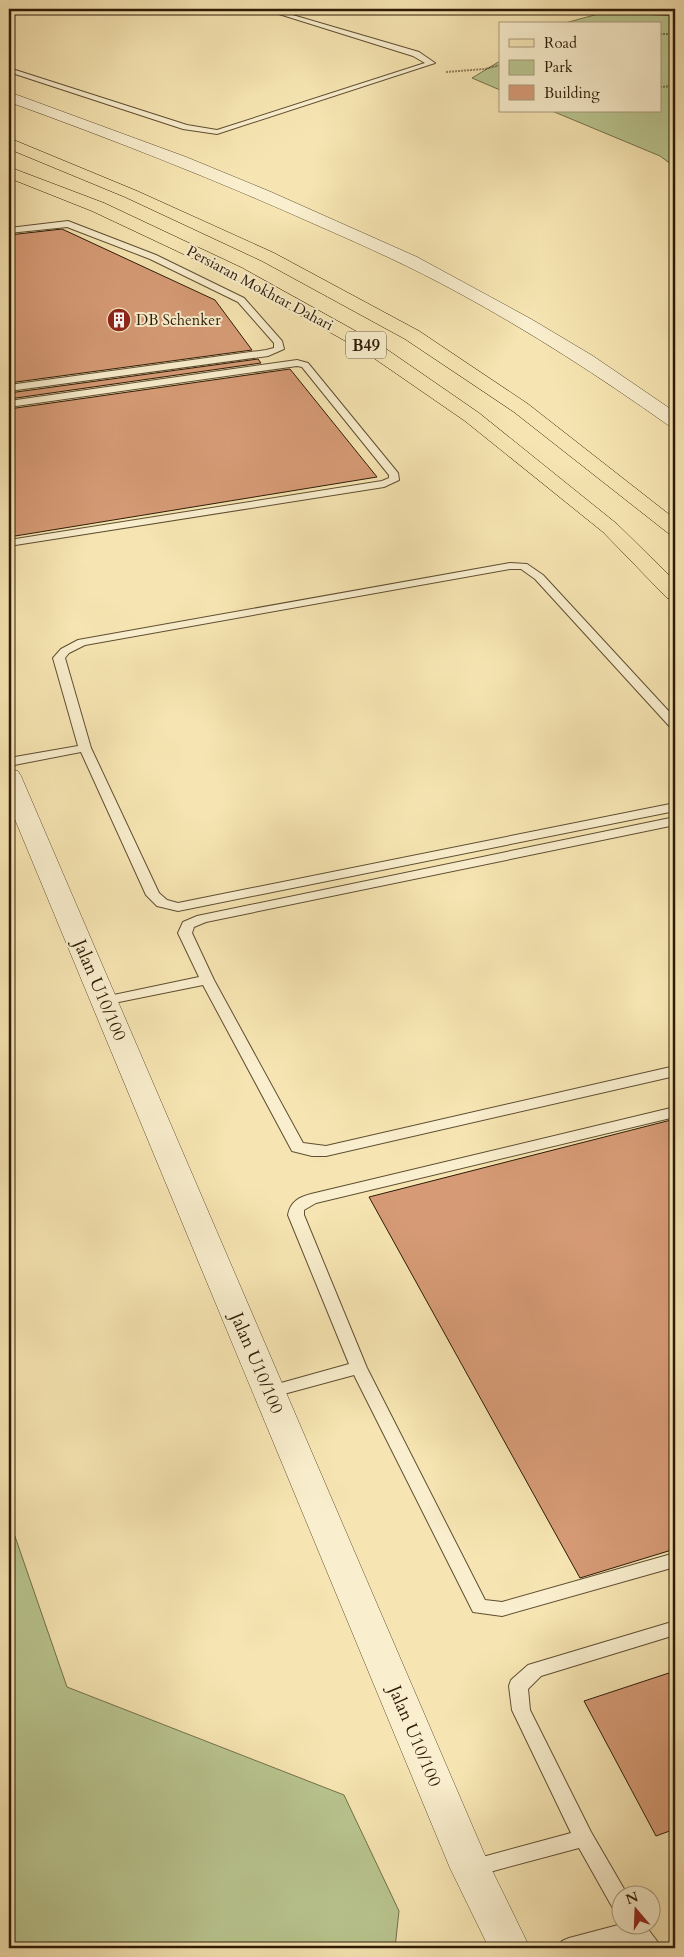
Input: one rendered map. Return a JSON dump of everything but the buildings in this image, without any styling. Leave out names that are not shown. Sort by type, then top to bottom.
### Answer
[{"type":"main road","name":"Persiaran Mokhtar Dahari","points":[[9,143],[131,194],[268,257],[412,336],[521,408],[675,530]]},
{"type":"main road","name":"Persiaran Mokhtar Dahari","points":[[9,172],[98,208],[236,272],[372,348],[472,416],[610,528],[675,593]]},
{"type":"street","points":[[9,97],[95,127],[255,190],[431,270],[542,332],[628,387],[675,421]]},
{"type":"street","name":"Jalan U10/100","points":[[9,776],[470,1868],[510,1948]]},
{"type":"lane","points":[[9,70],[186,127],[217,132],[430,63],[416,54],[266,9]]},
{"type":"lane","points":[[9,231],[68,224],[153,257],[240,300],[279,343],[279,349],[268,353],[9,388]]},
{"type":"lane","points":[[9,404],[297,363],[305,365],[394,475],[394,480],[384,484],[9,543]]},
{"type":"lane","points":[[675,725],[539,577],[522,566],[510,566],[82,642],[65,651],[59,658],[85,748],[153,895],[162,902],[178,907],[675,807]]},
{"type":"lane","points":[[9,762],[85,748]]},
{"type":"lane","points":[[675,821],[202,918],[188,925],[185,933],[207,980],[297,1147],[312,1151],[326,1151],[675,1071]]},
{"type":"lane","points":[[104,1001],[207,980]]},
{"type":"lane","points":[[675,1112],[311,1200],[297,1207],[296,1215],[359,1368],[479,1607],[502,1609],[675,1560]]},
{"type":"lane","points":[[269,1392],[359,1368]]},
{"type":"lane","points":[[612,1887],[584,1838],[521,1710],[518,1686],[535,1670],[675,1628]]},
{"type":"lane","points":[[470,1868],[584,1838]]},
{"type":"lane","points":[[569,1948],[614,1934]]},
{"type":"lane","points":[[639,1934],[650,1948]]},
{"type":"path","points":[[662,34],[675,34]]},
{"type":"path","points":[[443,73],[485,69],[499,65]]},
{"type":"path","points":[[662,87],[675,86]]},
{"type":"green space","points":[[606,12],[675,16],[675,60],[671,71],[675,72],[675,167],[660,156],[554,112],[662,112],[662,22],[568,22]]},
{"type":"green space","points":[[499,62],[499,90],[472,78]]},
{"type":"green space","points":[[9,1519],[67,1687],[344,1795],[399,1911],[395,1948],[9,1948]]},
{"type":"place","name":"DB Schenker","points":[[119,320]]}]
